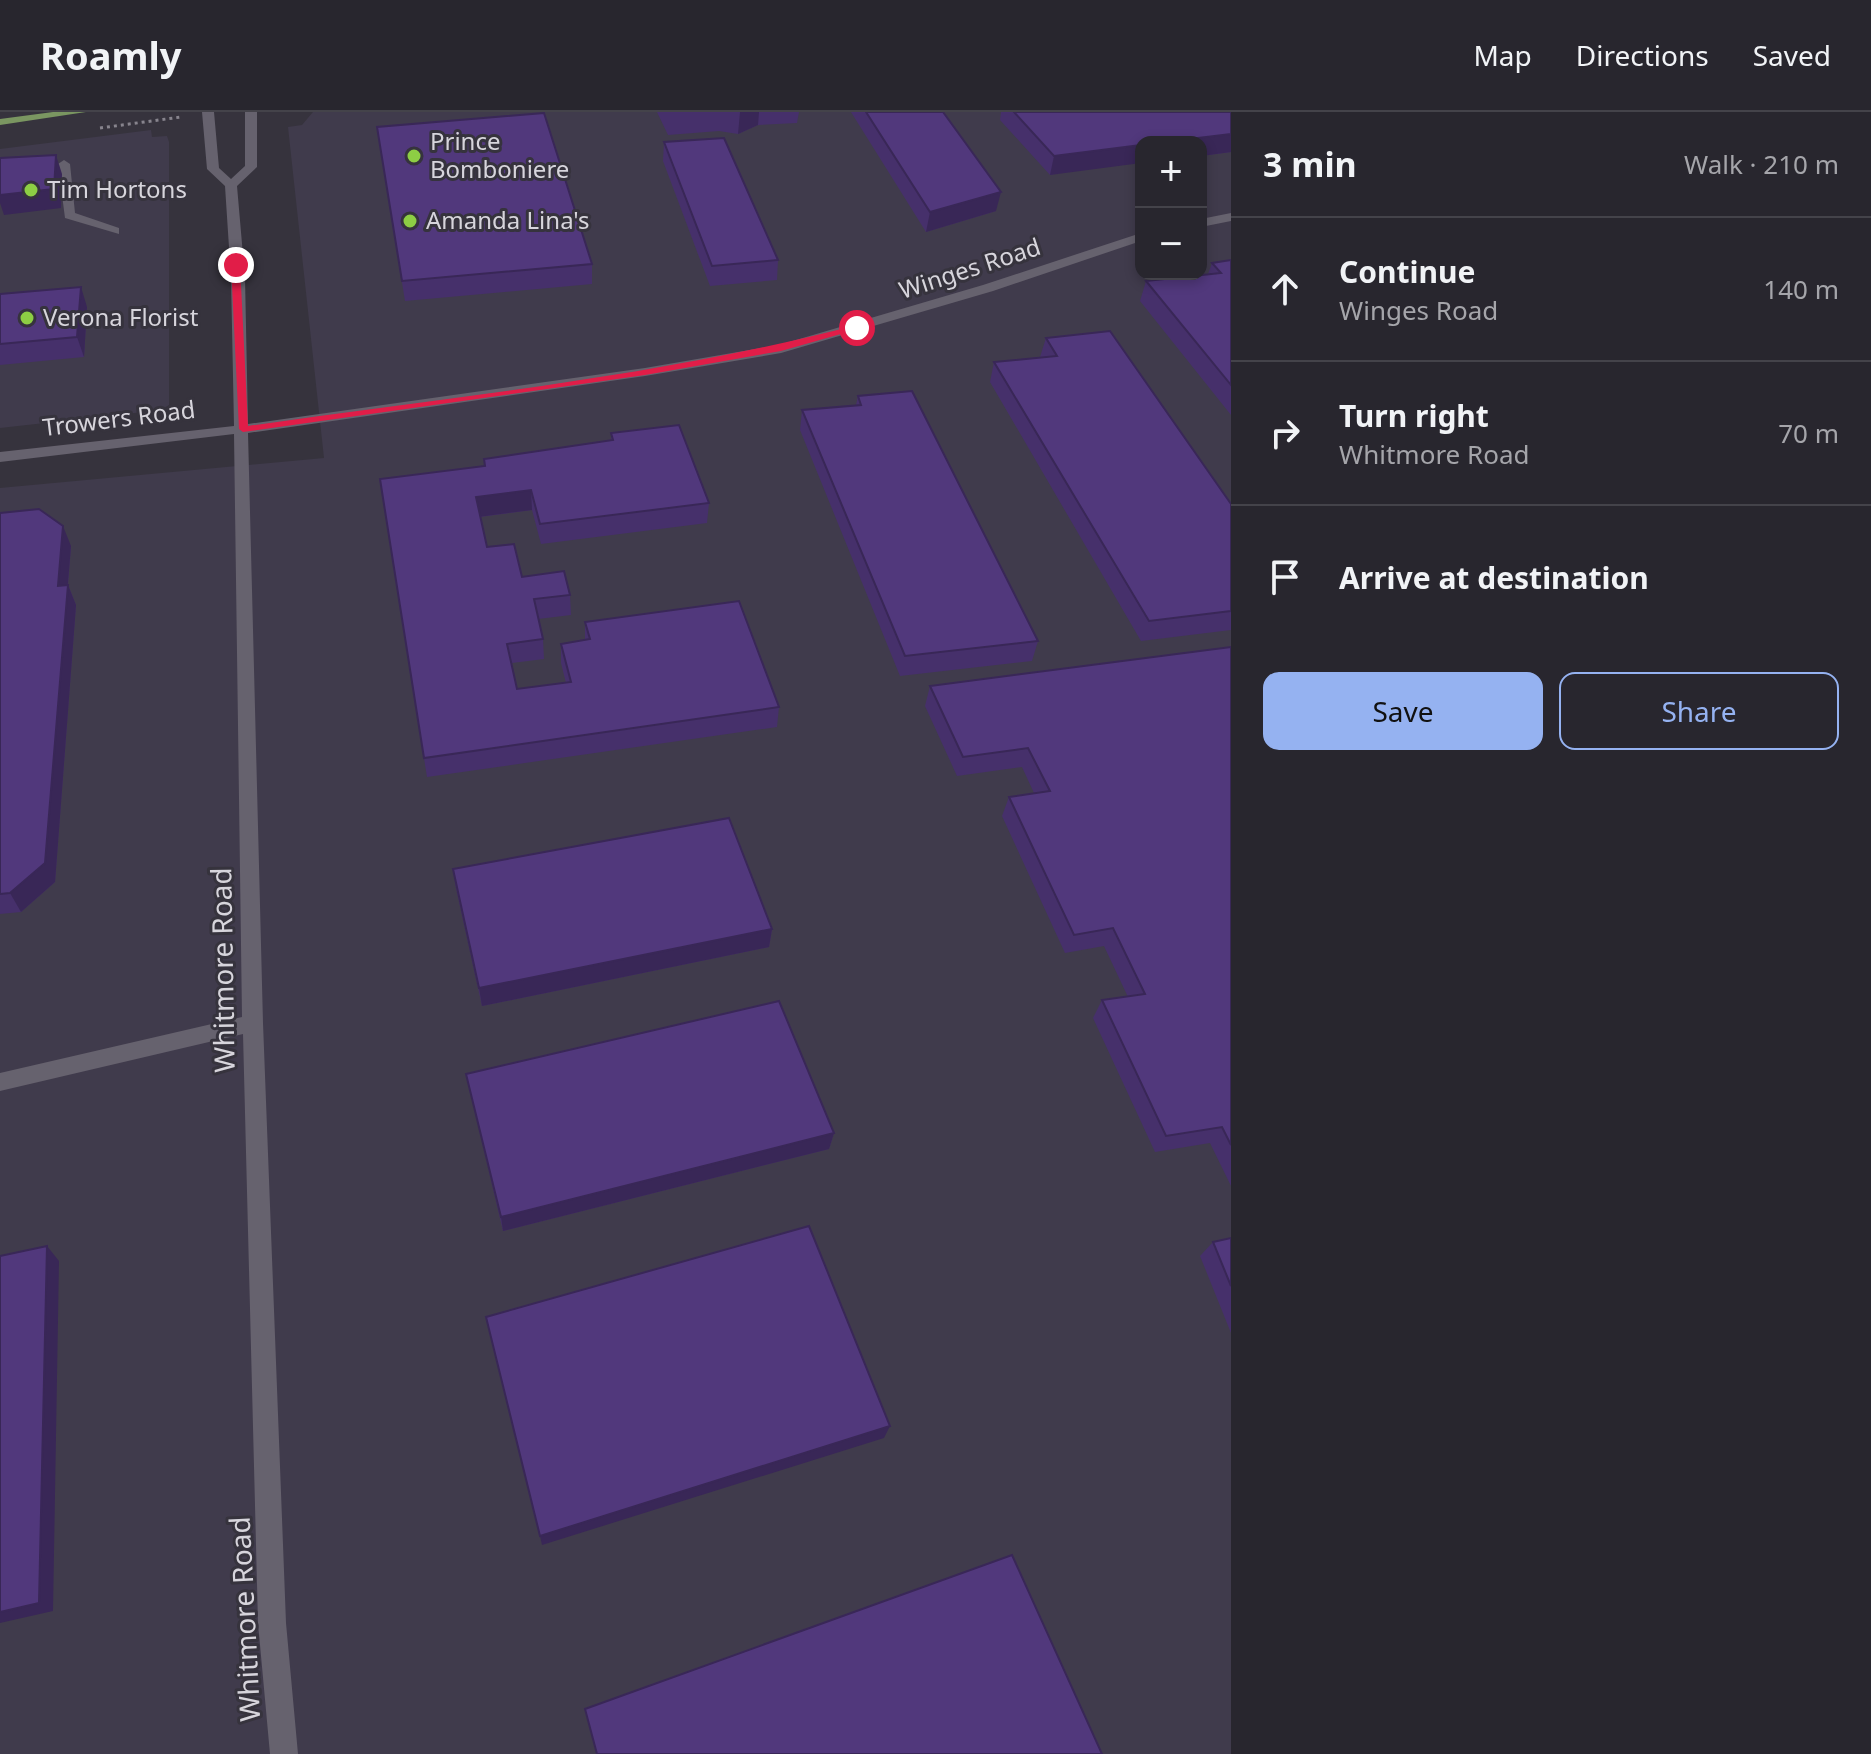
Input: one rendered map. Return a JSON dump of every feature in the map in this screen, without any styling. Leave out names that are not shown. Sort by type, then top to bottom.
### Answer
[{"type":"main road","points":[[0,122],[80,112]]},
{"type":"street","points":[[231,185],[251,167],[251,112]]},
{"type":"street","name":"Whitmore Road","points":[[208,113],[213,169],[231,185],[243,429],[253,1023],[272,1623],[284,1754]]},
{"type":"street","points":[[64,164],[69,215],[115,231]]},
{"type":"street","points":[[1207,222],[1231,217]]},
{"type":"street","name":"Winges Road","points":[[243,429],[645,372],[781,349],[973,292],[1135,239]]},
{"type":"street","name":"Trowers Road","points":[[0,457],[243,429]]},
{"type":"street","points":[[0,1082],[253,1023]]},
{"type":"path","points":[[129,124],[208,113]]},
{"type":"shaded area","points":[[313,112],[1231,112],[1231,1754],[0,1754],[0,488],[324,458],[288,127],[302,125]]},
{"type":"shaded area","points":[[151,130],[152,137],[167,136],[169,142],[169,405],[161,410],[0,428],[0,149]]},
{"type":"building","points":[[866,112],[943,112],[1001,192],[930,212]]},
{"type":"building","points":[[1014,112],[1231,112],[1231,134],[1207,137],[1135,136],[1135,146],[1054,156]]},
{"type":"building","points":[[544,113],[592,264],[402,281],[377,127]]},
{"type":"building","points":[[724,138],[778,260],[712,266],[664,142]]},
{"type":"building","points":[[56,155],[54,189],[0,195],[0,158]]},
{"type":"building","points":[[1231,260],[1231,385],[1146,281],[1207,280],[1207,274],[1221,273],[1212,263]]},
{"type":"building","points":[[81,287],[77,337],[0,344],[0,294]]},
{"type":"building","points":[[1110,331],[1231,504],[1231,611],[1149,621],[994,362],[1057,356],[1046,338]]},
{"type":"building","points":[[912,391],[1038,641],[905,656],[802,410],[861,405],[858,396]]},
{"type":"building","points":[[679,425],[709,503],[540,524],[531,490],[476,497],[487,547],[514,544],[522,577],[564,571],[570,595],[534,599],[543,639],[507,644],[517,689],[571,682],[561,644],[590,639],[585,622],[739,601],[779,707],[424,758],[380,479],[485,466],[484,459],[613,440],[611,433]]},
{"type":"building","points":[[39,509],[63,526],[58,586],[68,585],[45,863],[10,893],[0,894],[0,513]]},
{"type":"building","points":[[1231,647],[1231,1145],[1222,1127],[1166,1136],[1102,1000],[1145,994],[1113,928],[1074,935],[1009,797],[1050,791],[1028,748],[963,757],[930,686]]},
{"type":"building","points":[[729,818],[772,929],[479,988],[453,869]]},
{"type":"building","points":[[779,1001],[834,1133],[501,1217],[466,1074]]},
{"type":"building","points":[[809,1226],[890,1426],[540,1536],[486,1317]]},
{"type":"building","points":[[1231,1238],[1231,1286],[1213,1242]]},
{"type":"building","points":[[47,1246],[39,1603],[0,1612],[0,1256]]},
{"type":"building","points":[[1012,1555],[1102,1754],[597,1754],[585,1709]]},
{"type":"place","name":"Prince Bomboniere","points":[[414,156]]},
{"type":"place","name":"Tim Hortons","points":[[31,190]]},
{"type":"place","name":"Amanda Lina's","points":[[410,221]]},
{"type":"place","name":"Verona Florist","points":[[27,318]]},
{"type":"route","points":[[236,265],[243,429],[645,372],[781,349],[857,328]]}]
